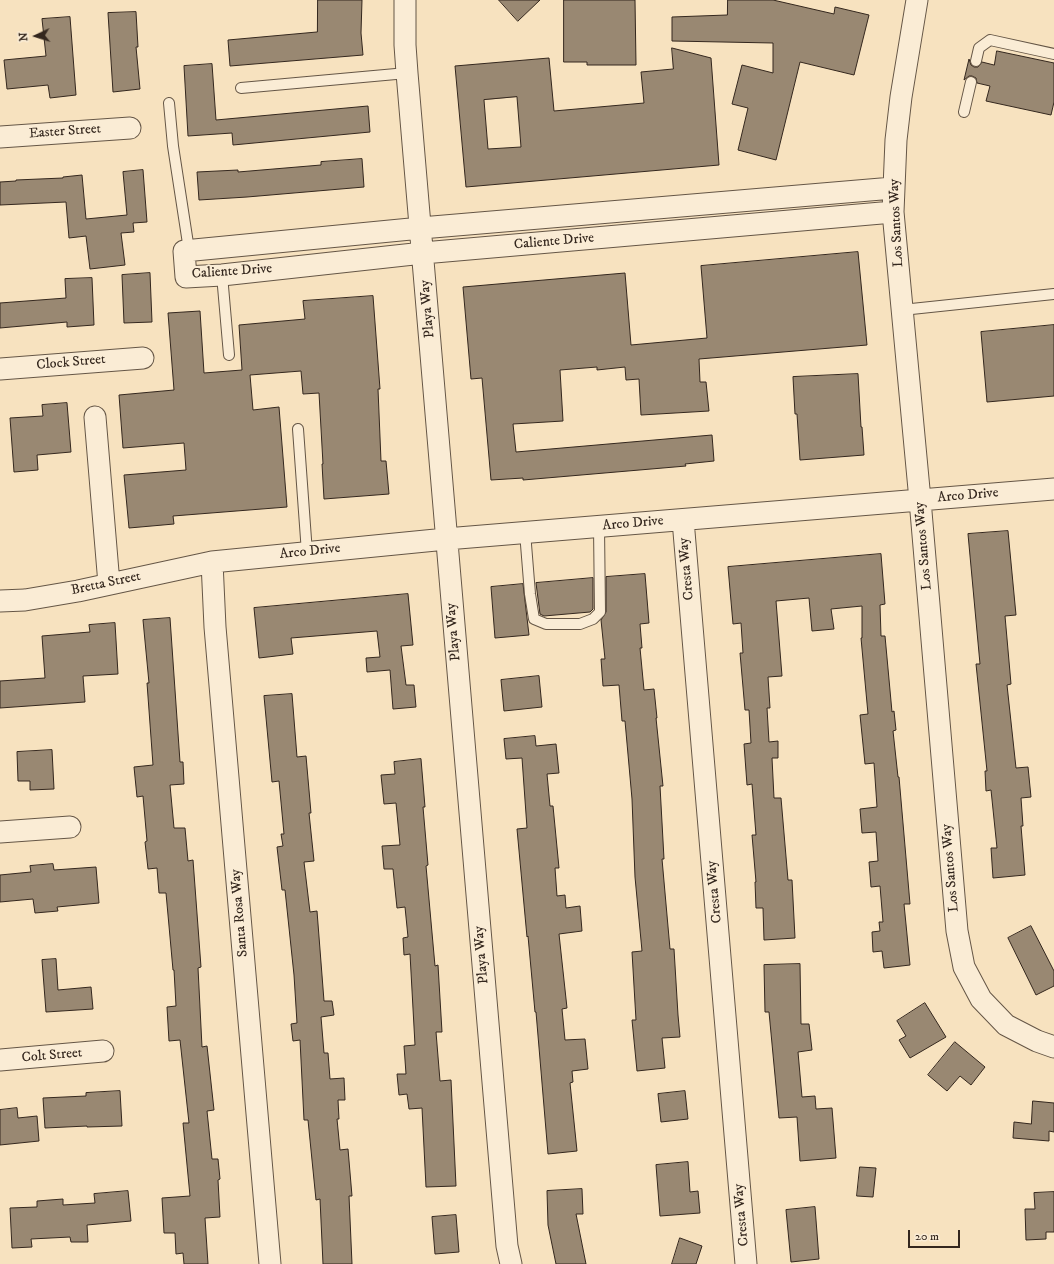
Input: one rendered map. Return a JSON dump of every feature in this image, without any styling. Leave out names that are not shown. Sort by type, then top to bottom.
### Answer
[{"type":"street","name":"Playa Way","points":[[405,0],[405,45],[407,73],[446,539],[507,1246],[511,1264]]},
{"type":"street","name":"Los Santos Way","points":[[917,0],[901,97],[896,140],[893,212],[920,500],[957,931],[964,967],[981,999],[1006,1025],[1037,1041],[1054,1047]]},
{"type":"street","name":"Easter Street","points":[[0,137],[130,128]]},
{"type":"street","name":"Caliente Drive","points":[[893,188],[421,228],[184,250],[186,277],[222,275],[423,253],[893,212]]},
{"type":"street","points":[[723,202],[725,226]]},
{"type":"street","name":"Clock Street","points":[[0,369],[143,358]]},
{"type":"street","points":[[95,416],[109,584]]},
{"type":"street","name":"Arco Drive","points":[[212,562],[525,532],[1054,488]]},
{"type":"street","name":"Cresta Way","points":[[683,520],[746,1264]]},
{"type":"street","name":"Bretta Street","points":[[0,601],[25,600],[78,591],[212,562]]},
{"type":"street","name":"Santa Rosa Way","points":[[212,562],[216,635],[270,1264]]},
{"type":"street","points":[[0,832],[70,827]]},
{"type":"street","name":"Colt Street","points":[[0,1060],[103,1051]]},
{"type":"lane","points":[[976,61],[979,48],[990,40],[1054,54]]},
{"type":"lane","points":[[241,88],[407,73]]},
{"type":"lane","points":[[964,112],[971,82]]},
{"type":"lane","points":[[169,103],[173,146],[189,250]]},
{"type":"lane","points":[[222,275],[229,354]]},
{"type":"lane","points":[[902,310],[1054,294]]},
{"type":"lane","points":[[298,429],[307,553]]},
{"type":"lane","points":[[525,532],[530,594],[534,619],[546,624],[580,624],[593,619],[600,612],[599,527]]},
{"type":"building","points":[[318,0],[362,0],[361,33],[363,55],[230,66],[228,40],[317,32]]},
{"type":"building","points":[[499,0],[540,0],[518,21]]},
{"type":"building","points":[[564,0],[635,0],[636,65],[587,65],[587,62],[564,62]]},
{"type":"building","points":[[728,0],[773,0],[834,14],[835,7],[869,15],[854,75],[800,62],[776,160],[738,150],[748,108],[732,104],[742,65],[773,73],[773,43],[672,41],[672,17],[727,15]]},
{"type":"building","points":[[136,12],[138,47],[136,47],[140,89],[113,92],[108,13]]},
{"type":"building","points":[[70,17],[76,95],[50,98],[48,85],[7,89],[4,60],[46,56],[42,19]]},
{"type":"building","points":[[672,48],[711,58],[719,165],[466,187],[455,66],[549,58],[554,111],[644,103],[641,72],[673,69]],"holes":[[[517,97],[521,147],[488,149],[484,100]]]},
{"type":"building","points":[[997,51],[1054,63],[1054,102],[1051,115],[986,101],[990,86],[977,83],[976,78],[972,76],[969,76],[964,80],[969,59],[971,65],[974,67],[978,67],[982,62],[994,65]]},
{"type":"building","points":[[212,64],[216,120],[368,106],[370,132],[233,145],[232,133],[188,136],[184,66]]},
{"type":"building","points":[[362,159],[364,187],[199,200],[197,172],[238,170],[238,172],[321,165],[321,162]]},
{"type":"building","points":[[143,170],[147,222],[133,223],[134,232],[121,233],[125,265],[90,269],[86,236],[69,238],[66,202],[0,205],[0,182],[63,178],[82,175],[86,219],[127,215],[123,172]]},
{"type":"building","points":[[858,252],[867,345],[699,359],[700,382],[706,382],[709,411],[641,415],[639,379],[626,380],[625,367],[597,370],[597,367],[560,370],[563,421],[513,424],[516,452],[712,435],[714,461],[685,464],[686,466],[523,480],[523,478],[491,480],[482,378],[471,379],[463,287],[625,273],[631,345],[707,338],[701,266]]},
{"type":"building","points":[[150,273],[152,322],[124,323],[122,275]]},
{"type":"building","points":[[92,278],[94,325],[67,327],[67,322],[0,328],[0,303],[66,298],[65,279]]},
{"type":"building","points":[[373,296],[380,389],[378,389],[381,461],[386,461],[389,494],[324,499],[319,393],[303,394],[301,371],[250,375],[253,410],[279,407],[287,507],[173,516],[174,524],[129,528],[124,475],[186,470],[184,443],[123,448],[119,395],[174,390],[168,313],[200,311],[204,373],[242,370],[239,325],[305,319],[303,301]]},
{"type":"building","points":[[1054,325],[1054,396],[987,402],[981,332]]},
{"type":"building","points":[[858,374],[864,455],[800,460],[793,377]]},
{"type":"building","points":[[67,403],[71,452],[37,455],[38,470],[14,472],[10,418],[43,416],[42,405]]},
{"type":"building","points":[[1008,531],[1016,615],[1005,616],[1011,684],[1007,685],[1016,768],[1028,767],[1031,797],[1021,798],[1023,826],[1021,826],[1025,875],[993,878],[991,848],[997,848],[991,790],[986,791],[985,771],[987,771],[976,664],[980,664],[968,534]]},
{"type":"building","points":[[881,554],[885,604],[880,605],[881,636],[885,636],[892,712],[894,711],[896,730],[893,731],[899,777],[910,904],[904,904],[910,965],[884,968],[882,951],[873,952],[872,932],[880,931],[879,922],[883,922],[880,886],[871,887],[869,862],[878,861],[876,832],[862,833],[860,809],[877,807],[874,763],[865,764],[860,715],[868,714],[861,638],[862,606],[831,609],[834,629],[812,631],[809,598],[776,601],[782,676],[768,677],[770,708],[767,708],[769,742],[778,741],[778,758],[772,758],[774,798],[781,798],[788,880],[792,880],[795,938],[764,940],[763,908],[756,908],[756,882],[752,835],[756,835],[752,784],[747,785],[744,744],[751,743],[749,710],[745,710],[740,653],[743,653],[741,623],[733,624],[728,567]]},
{"type":"building","points":[[645,574],[649,623],[640,624],[642,648],[640,648],[644,690],[654,689],[657,718],[663,786],[660,786],[664,859],[662,859],[670,949],[674,949],[680,1037],[662,1038],[665,1068],[637,1071],[632,1020],[636,1020],[632,952],[642,951],[635,877],[632,799],[625,721],[622,721],[619,685],[603,686],[601,659],[605,659],[601,620],[606,612],[606,577]]},
{"type":"building","points":[[593,578],[593,609],[590,612],[544,616],[540,614],[536,583]]},
{"type":"building","points":[[523,584],[529,635],[495,638],[491,587]]},
{"type":"building","points":[[408,594],[413,645],[401,646],[406,685],[414,685],[416,707],[393,709],[390,670],[367,672],[366,658],[380,657],[377,631],[291,638],[293,654],[259,658],[254,608]]},
{"type":"building","points":[[170,618],[180,762],[183,762],[184,784],[170,785],[174,828],[185,828],[188,861],[193,860],[201,967],[198,968],[202,1047],[207,1046],[214,1110],[207,1111],[212,1159],[218,1159],[220,1179],[218,1180],[220,1217],[205,1218],[208,1264],[184,1264],[183,1253],[176,1254],[175,1233],[164,1233],[162,1198],[190,1196],[183,1123],[189,1123],[180,1040],[169,1041],[167,1007],[176,1006],[166,893],[159,893],[157,868],[148,869],[143,796],[137,797],[134,767],[153,765],[147,683],[149,683],[143,620]]},
{"type":"building","points":[[115,623],[118,674],[83,676],[85,702],[0,708],[0,681],[45,678],[42,636],[90,632],[89,625]]},
{"type":"building","points":[[539,676],[542,707],[504,711],[501,680]]},
{"type":"building","points":[[292,694],[297,757],[306,756],[311,813],[309,813],[314,861],[304,862],[310,912],[317,911],[324,1001],[332,1001],[334,1015],[321,1017],[324,1053],[328,1053],[330,1079],[344,1078],[345,1100],[338,1100],[339,1119],[337,1119],[340,1150],[348,1149],[352,1196],[349,1196],[352,1264],[323,1264],[320,1199],[316,1200],[308,1120],[304,1120],[300,1040],[293,1041],[291,1024],[297,1023],[294,975],[285,890],[282,890],[277,847],[283,846],[281,834],[284,834],[279,781],[272,782],[264,696]]},
{"type":"building","points":[[535,736],[536,746],[556,744],[559,773],[547,774],[550,806],[553,806],[559,868],[555,868],[557,896],[565,895],[566,908],[580,906],[582,931],[559,934],[567,1008],[562,1009],[565,1040],[585,1039],[588,1069],[572,1071],[573,1082],[570,1083],[577,1151],[548,1154],[536,1012],[528,936],[527,937],[517,829],[527,828],[522,758],[506,759],[504,739]]},
{"type":"building","points":[[52,750],[54,789],[30,790],[30,781],[18,781],[17,752]]},
{"type":"building","points":[[421,759],[428,865],[426,866],[435,966],[438,965],[442,1032],[436,1032],[440,1081],[451,1080],[456,1186],[426,1187],[422,1108],[409,1109],[407,1094],[399,1095],[397,1074],[406,1074],[404,1046],[415,1045],[410,954],[404,955],[403,938],[408,937],[405,907],[397,908],[393,869],[384,869],[382,846],[400,845],[396,803],[384,804],[381,775],[395,774],[394,762]]},
{"type":"building","points":[[53,864],[54,870],[96,867],[99,903],[57,907],[58,911],[35,913],[33,899],[0,902],[0,875],[31,872],[30,866]]},
{"type":"building","points":[[1031,926],[1054,971],[1054,986],[1036,995],[1008,938]]},
{"type":"building","points":[[56,959],[58,990],[91,987],[93,1009],[46,1012],[42,960]]},
{"type":"building","points":[[800,964],[801,1024],[809,1024],[812,1050],[798,1052],[802,1097],[815,1096],[816,1109],[832,1108],[836,1158],[800,1161],[797,1117],[779,1118],[769,1012],[765,1012],[764,965]]},
{"type":"building","points":[[925,1003],[946,1037],[910,1058],[899,1040],[906,1036],[897,1021]]},
{"type":"building","points":[[955,1042],[985,1067],[971,1085],[960,1076],[947,1091],[928,1075]]},
{"type":"building","points":[[120,1091],[122,1126],[45,1128],[43,1098],[86,1096],[86,1093]]},
{"type":"building","points":[[685,1091],[688,1119],[661,1122],[658,1094]]},
{"type":"building","points":[[1033,1101],[1054,1103],[1054,1132],[1049,1131],[1049,1141],[1013,1138],[1014,1122],[1031,1124]]},
{"type":"building","points":[[17,1108],[18,1118],[37,1116],[39,1141],[0,1145],[0,1110]]},
{"type":"building","points":[[688,1162],[690,1192],[698,1191],[700,1213],[660,1216],[656,1165]]},
{"type":"building","points":[[860,1167],[876,1168],[873,1197],[857,1196]]},
{"type":"building","points":[[582,1189],[583,1214],[576,1214],[586,1264],[556,1264],[548,1225],[547,1191]]},
{"type":"building","points":[[128,1191],[131,1221],[87,1225],[88,1242],[71,1242],[70,1237],[31,1239],[32,1247],[12,1248],[10,1208],[37,1207],[37,1201],[63,1199],[63,1205],[95,1203],[94,1194]]},
{"type":"building","points":[[1054,1192],[1054,1232],[1046,1232],[1046,1239],[1026,1240],[1025,1209],[1035,1209],[1034,1193]]},
{"type":"building","points":[[815,1207],[819,1259],[791,1262],[786,1210]]},
{"type":"building","points":[[456,1215],[459,1252],[435,1254],[432,1217]]},
{"type":"building","points":[[680,1238],[702,1246],[696,1264],[672,1264]]}]
